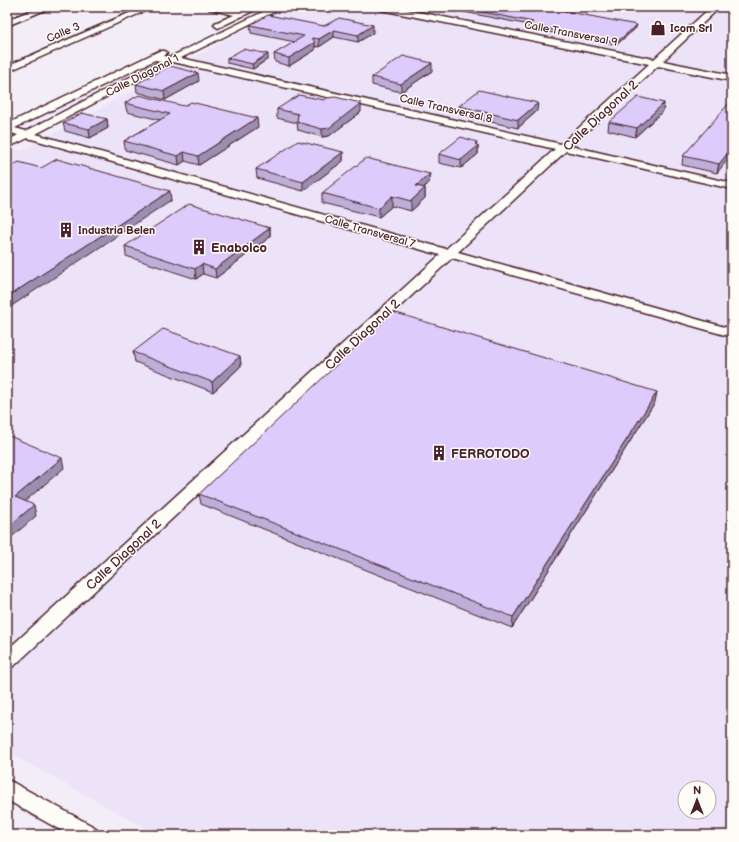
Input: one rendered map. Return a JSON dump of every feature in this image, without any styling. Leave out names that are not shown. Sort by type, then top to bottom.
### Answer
[{"type":"street","points":[[7,23],[48,7]]},
{"type":"street","name":"Calle 3","points":[[7,69],[150,7]]},
{"type":"street","points":[[212,7],[242,14]]},
{"type":"street","points":[[206,31],[257,7]]},
{"type":"street","name":"Calle Diagonal 1","points":[[7,145],[170,60],[280,7]]},
{"type":"street","name":"Calle Transversal 9","points":[[381,7],[732,78]]},
{"type":"street","name":"Calle Diagonal 2","points":[[7,661],[716,7]]},
{"type":"street","name":"Calle Diagonal 1","points":[[7,129],[170,49]]},
{"type":"street","name":"Calle Transversal 8","points":[[153,57],[182,61],[732,186]]},
{"type":"street","name":"Calle Transversal 7","points":[[7,129],[732,333]]},
{"type":"street","points":[[7,789],[88,835]]},
{"type":"shaded area","points":[[287,7],[732,7],[732,835],[159,835],[7,752],[7,147],[21,151]]},
{"type":"building","points":[[458,7],[543,7],[637,25],[617,42],[529,25],[533,22]]},
{"type":"building","points":[[268,15],[324,26],[339,18],[373,25],[358,35],[334,30],[319,39],[312,38],[315,42],[289,58],[274,54],[304,36],[250,25]]},
{"type":"building","points":[[243,49],[268,54],[252,64],[227,58]]},
{"type":"building","points":[[403,56],[432,63],[401,84],[372,77]]},
{"type":"building","points":[[170,66],[198,73],[164,91],[136,84]]},
{"type":"building","points":[[479,90],[538,103],[518,120],[459,106]]},
{"type":"building","points":[[139,95],[184,106],[191,102],[257,118],[198,156],[184,152],[178,156],[124,141],[170,114],[125,103]]},
{"type":"building","points":[[299,95],[324,100],[335,97],[361,103],[329,128],[322,129],[297,122],[298,114],[277,109]]},
{"type":"building","points":[[638,97],[664,103],[637,128],[609,122]]},
{"type":"building","points":[[730,102],[732,102],[732,148],[719,164],[683,156]]},
{"type":"building","points":[[82,113],[107,119],[89,129],[63,123]]},
{"type":"building","points":[[461,137],[477,142],[475,144],[478,146],[461,160],[439,154]]},
{"type":"building","points":[[298,141],[343,152],[303,182],[256,169]]},
{"type":"building","points":[[366,158],[430,174],[416,186],[425,188],[411,201],[392,196],[379,208],[322,193]]},
{"type":"building","name":"Industria Belen","points":[[57,159],[170,191],[7,297],[7,168],[19,162],[41,168]]},
{"type":"building","name":"Enabolco","points":[[189,204],[270,228],[215,269],[202,264],[195,269],[125,246]]},
{"type":"building","name":"FERROTODO","points":[[393,312],[657,392],[513,617],[199,494]]},
{"type":"building","points":[[163,329],[240,356],[212,382],[133,352]]},
{"type":"building","points":[[7,435],[62,458],[15,497],[34,505],[7,528]]},
{"type":"place","name":"Icom Srl","points":[[658,28]]},
{"type":"place","name":"Industria Belen","points":[[66,230]]},
{"type":"place","name":"Enabolco","points":[[199,247]]},
{"type":"place","name":"FERROTODO","points":[[439,453]]}]
